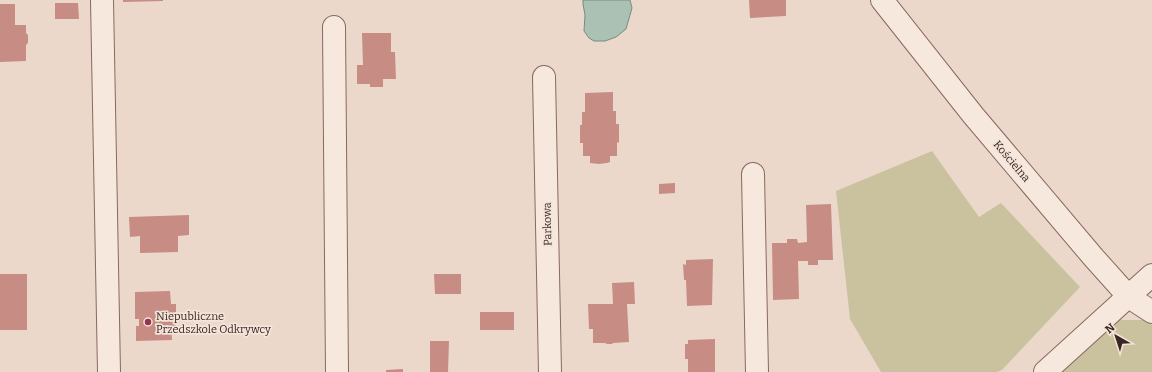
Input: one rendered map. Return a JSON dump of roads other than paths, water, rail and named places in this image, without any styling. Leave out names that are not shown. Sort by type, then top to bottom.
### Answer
[{"type":"street","points":[[102,0],[108,372]]},
{"type":"street","name":"Kościelna","points":[[891,4],[973,115],[1094,258],[1129,297],[1152,312]]},
{"type":"street","points":[[334,27],[337,372]]},
{"type":"street","name":"Parkowa","points":[[544,77],[550,372]]},
{"type":"street","points":[[753,174],[757,372]]},
{"type":"street","points":[[1045,372],[1152,275]]},
{"type":"place","name":"Niepubliczne Przedszkole Odkrywcy","points":[[148,322]]}]
